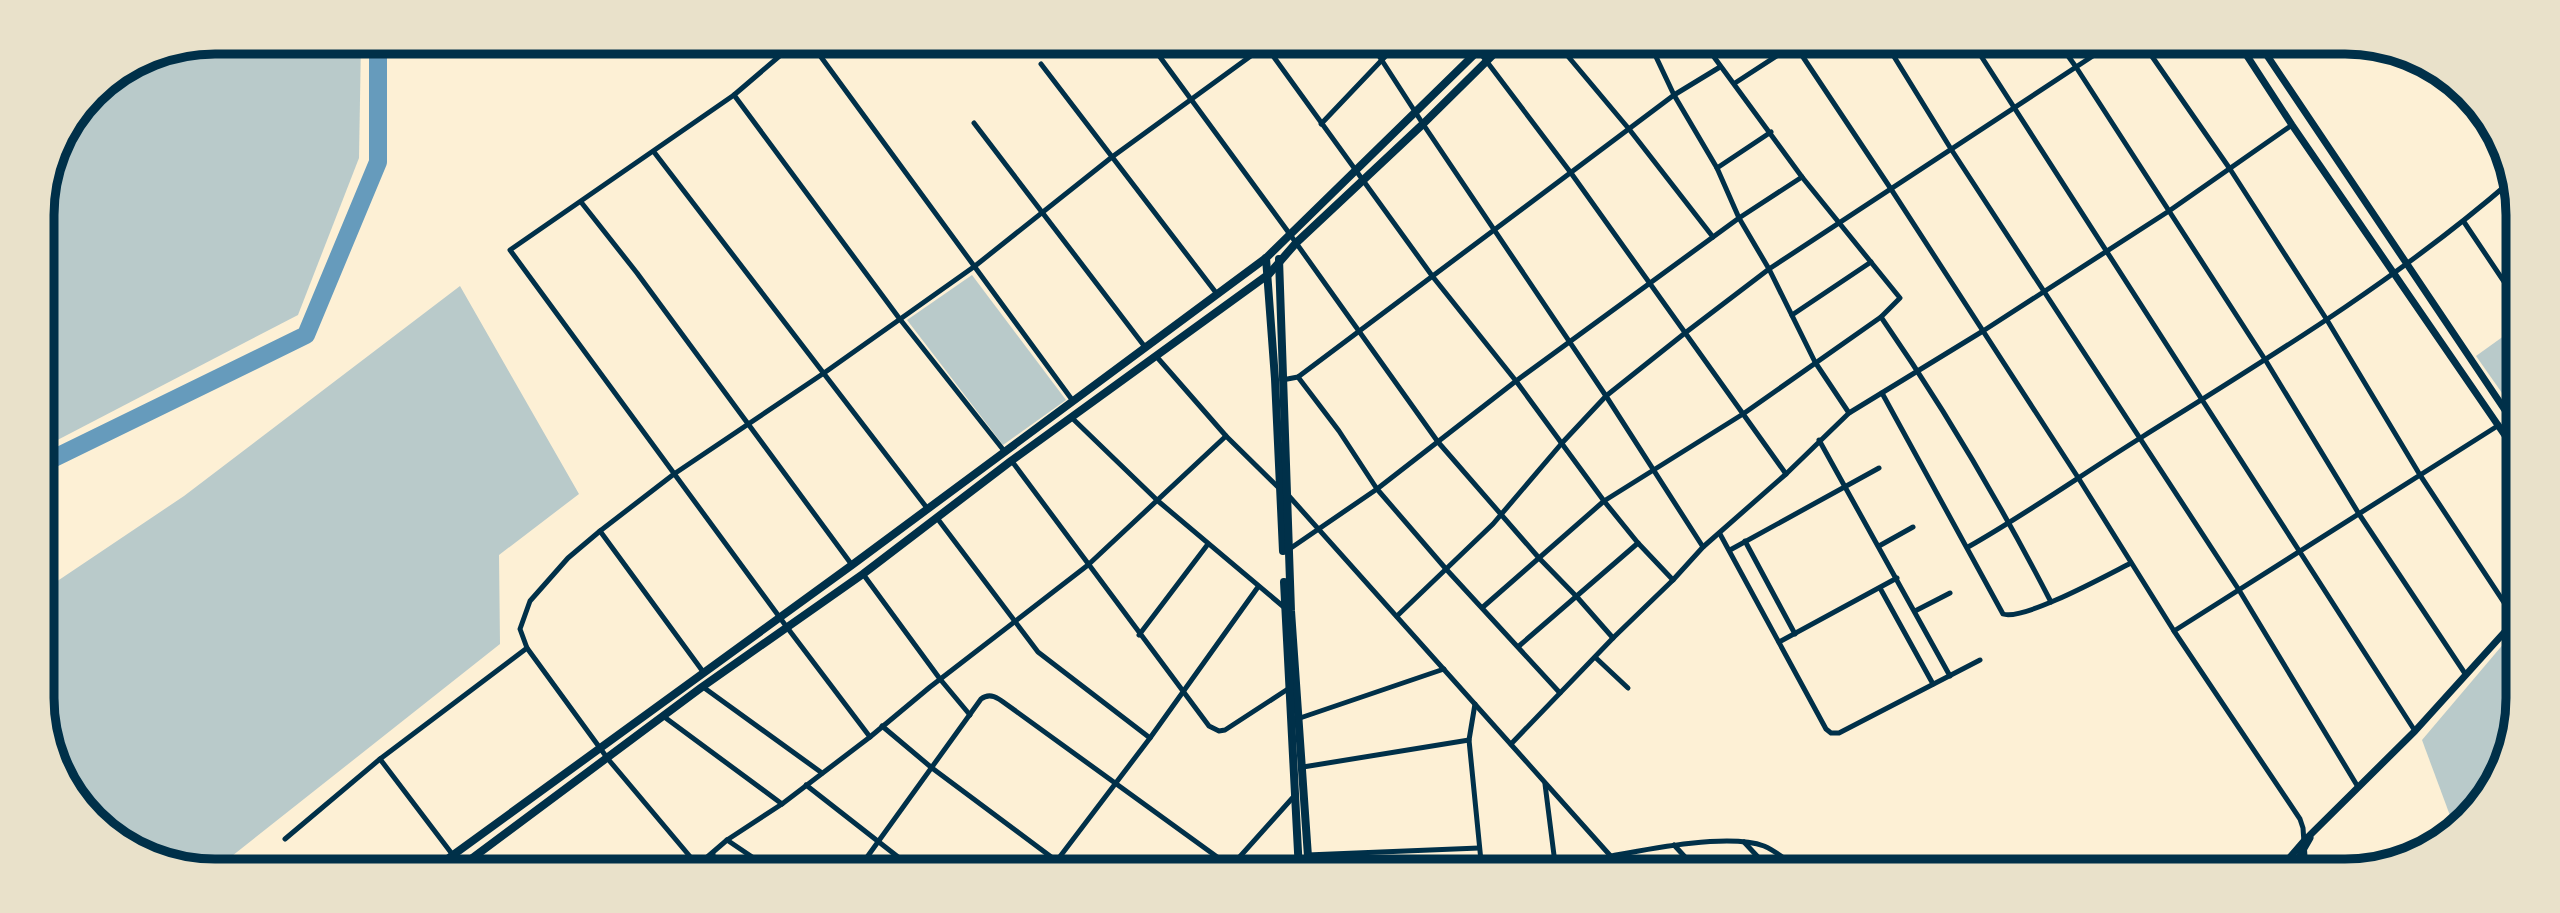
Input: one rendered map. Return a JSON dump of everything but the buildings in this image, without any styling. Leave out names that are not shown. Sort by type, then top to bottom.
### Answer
[{"type":"main road","points":[[448,859],[780,618],[1266,258],[1473,54]]},
{"type":"main road","points":[[474,859],[702,687],[863,574],[1011,461],[1269,274],[1296,243],[1494,54]]},
{"type":"main road","points":[[1276,247],[1279,261],[1278,380]]},
{"type":"main road","points":[[1266,258],[1278,380],[1288,550],[1288,610],[1300,718],[1307,858]]},
{"type":"main road","points":[[1284,492],[1298,858]]},
{"type":"street","points":[[1379,54],[1703,547]]},
{"type":"street","points":[[1321,124],[1387,54]]},
{"type":"street","points":[[1481,54],[1571,173],[1786,474]]},
{"type":"street","points":[[1566,54],[1629,129],[1713,237]]},
{"type":"street","points":[[1655,54],[1674,95],[1717,168],[1739,218],[1769,269],[1815,362],[1849,413]]},
{"type":"street","points":[[1483,607],[1604,501],[1744,414],[1881,317],[1900,298],[1802,177],[1711,54]]},
{"type":"street","points":[[1735,83],[1778,54]]},
{"type":"street","points":[[1802,54],[2079,479],[2174,631],[2300,819],[2305,858]]},
{"type":"street","points":[[1893,54],[1951,149],[2239,590],[2358,787]]},
{"type":"street","points":[[1980,54],[2415,731]]},
{"type":"street","points":[[2067,54],[2266,361],[2359,514],[2466,675]]},
{"type":"street","points":[[1397,617],[1502,515],[1562,443],[1606,396],[1769,269],[2096,54]]},
{"type":"street","points":[[2149,54],[2230,169],[2327,320],[2420,475],[2506,605]]},
{"type":"street","points":[[2246,54],[2506,436]]},
{"type":"street","points":[[2266,54],[2506,412]]},
{"type":"street","points":[[781,55],[734,95],[510,250],[870,737]]},
{"type":"street","points":[[819,55],[1073,401]]},
{"type":"street","points":[[1158,55],[1438,442],[1613,638]]},
{"type":"street","points":[[692,859],[608,759],[527,648],[520,629],[530,601],[568,558],[674,474],[824,373],[975,265],[1112,157],[1251,55]]},
{"type":"street","points":[[1274,55],[1321,124],[1433,276],[1516,381],[1604,501],[1673,580]]},
{"type":"street","points":[[1041,64],[1217,294]]},
{"type":"street","points":[[1278,380],[1298,377],[1674,95],[1720,67]]},
{"type":"street","points":[[734,95],[899,318],[1004,451],[1205,723],[1219,731],[1225,730],[1291,687]]},
{"type":"street","points":[[974,123],[1145,347]]},
{"type":"street","points":[[1511,744],[1703,547],[1786,474],[1849,413],[2106,252],[2292,125]]},
{"type":"street","points":[[1717,168],[1771,132]]},
{"type":"street","points":[[654,152],[927,508]]},
{"type":"street","points":[[1288,550],[1377,489],[1516,381],[1649,283],[1739,218],[1802,177]]},
{"type":"street","points":[[1968,547],[2266,361],[2407,264],[2464,222],[2503,188]]},
{"type":"street","points":[[581,202],[637,272],[852,565]]},
{"type":"street","points":[[2464,222],[2506,285]]},
{"type":"street","points":[[1792,315],[1871,262]]},
{"type":"street","points":[[1881,317],[1918,370],[2010,523],[2051,602]]},
{"type":"street","points":[[1156,356],[1226,436],[1319,528],[1613,858]]},
{"type":"street","points":[[1298,377],[1339,431],[1377,489],[1560,693]]},
{"type":"street","points":[[1882,393],[2003,614],[2018,615],[2051,602],[2131,563]]},
{"type":"street","points":[[1071,417],[1158,502],[1288,610]]},
{"type":"street","points":[[2174,631],[2499,425]]},
{"type":"street","points":[[707,859],[727,840],[782,804],[870,737],[940,679],[1088,565],[1226,436]]},
{"type":"street","points":[[1819,440],[1950,676]]},
{"type":"street","points":[[1730,550],[1879,467]]},
{"type":"street","points":[[937,518],[1038,652],[1150,738]]},
{"type":"street","points":[[1879,546],[1913,527]]},
{"type":"street","points":[[600,531],[704,673]]},
{"type":"street","points":[[1720,534],[1826,729],[1831,733],[1839,733],[1980,660]]},
{"type":"street","points":[[1745,541],[1795,634]]},
{"type":"street","points":[[1519,646],[1638,543]]},
{"type":"street","points":[[1139,635],[1208,544]]},
{"type":"street","points":[[863,574],[940,679],[970,715]]},
{"type":"street","points":[[1779,642],[1897,579]]},
{"type":"street","points":[[1059,859],[1150,738],[1258,587]]},
{"type":"street","points":[[1880,588],[1933,684]]},
{"type":"street","points":[[1915,611],[1950,593]]},
{"type":"street","points":[[2289,858],[2415,731],[2506,631]]},
{"type":"street","points":[[285,839],[380,758],[527,648]]},
{"type":"street","points":[[1596,658],[1628,688]]},
{"type":"street","points":[[1300,718],[1444,669]]},
{"type":"street","points":[[702,687],[822,772]]},
{"type":"street","points":[[866,859],[984,696],[996,697],[1006,704],[1116,782],[1215,859]]},
{"type":"street","points":[[1475,704],[1469,740],[1480,858]]},
{"type":"street","points":[[663,716],[782,804]]},
{"type":"street","points":[[882,726],[932,768],[1054,859]]},
{"type":"street","points":[[1303,766],[1469,740]]},
{"type":"street","points":[[380,758],[455,859]]},
{"type":"street","points":[[1545,782],[1554,858]]},
{"type":"street","points":[[806,785],[901,859]]},
{"type":"street","points":[[1238,859],[1304,787]]},
{"type":"street","points":[[2299,858],[2313,832]]},
{"type":"street","points":[[727,840],[754,858]]},
{"type":"street","points":[[1611,856],[1674,845],[1744,842],[1776,852],[1784,858]]},
{"type":"street","points":[[1744,842],[1759,858]]},
{"type":"street","points":[[1674,845],[1686,858]]},
{"type":"street","points":[[1307,855],[1479,848]]},
{"type":"street","points":[[713,854],[713,859]]},
{"type":"shaded area","points":[[361,55],[359,158],[298,315],[55,442],[56,194],[71,144],[87,117],[109,94],[154,66],[184,57]]},
{"type":"shaded area","points":[[972,275],[1066,400],[1003,445],[907,320]]},
{"type":"shaded area","points":[[460,286],[579,494],[499,555],[500,644],[228,859],[174,853],[154,847],[117,826],[87,796],[66,759],[57,729],[54,698],[54,583],[184,496]]},
{"type":"shaded area","points":[[2506,334],[2506,399],[2476,356]]},
{"type":"shaded area","points":[[2506,641],[2506,698],[2497,750],[2479,787],[2451,819],[2422,740]]},
{"type":"waterway","points":[[54,458],[306,335],[378,162],[378,55]]}]
